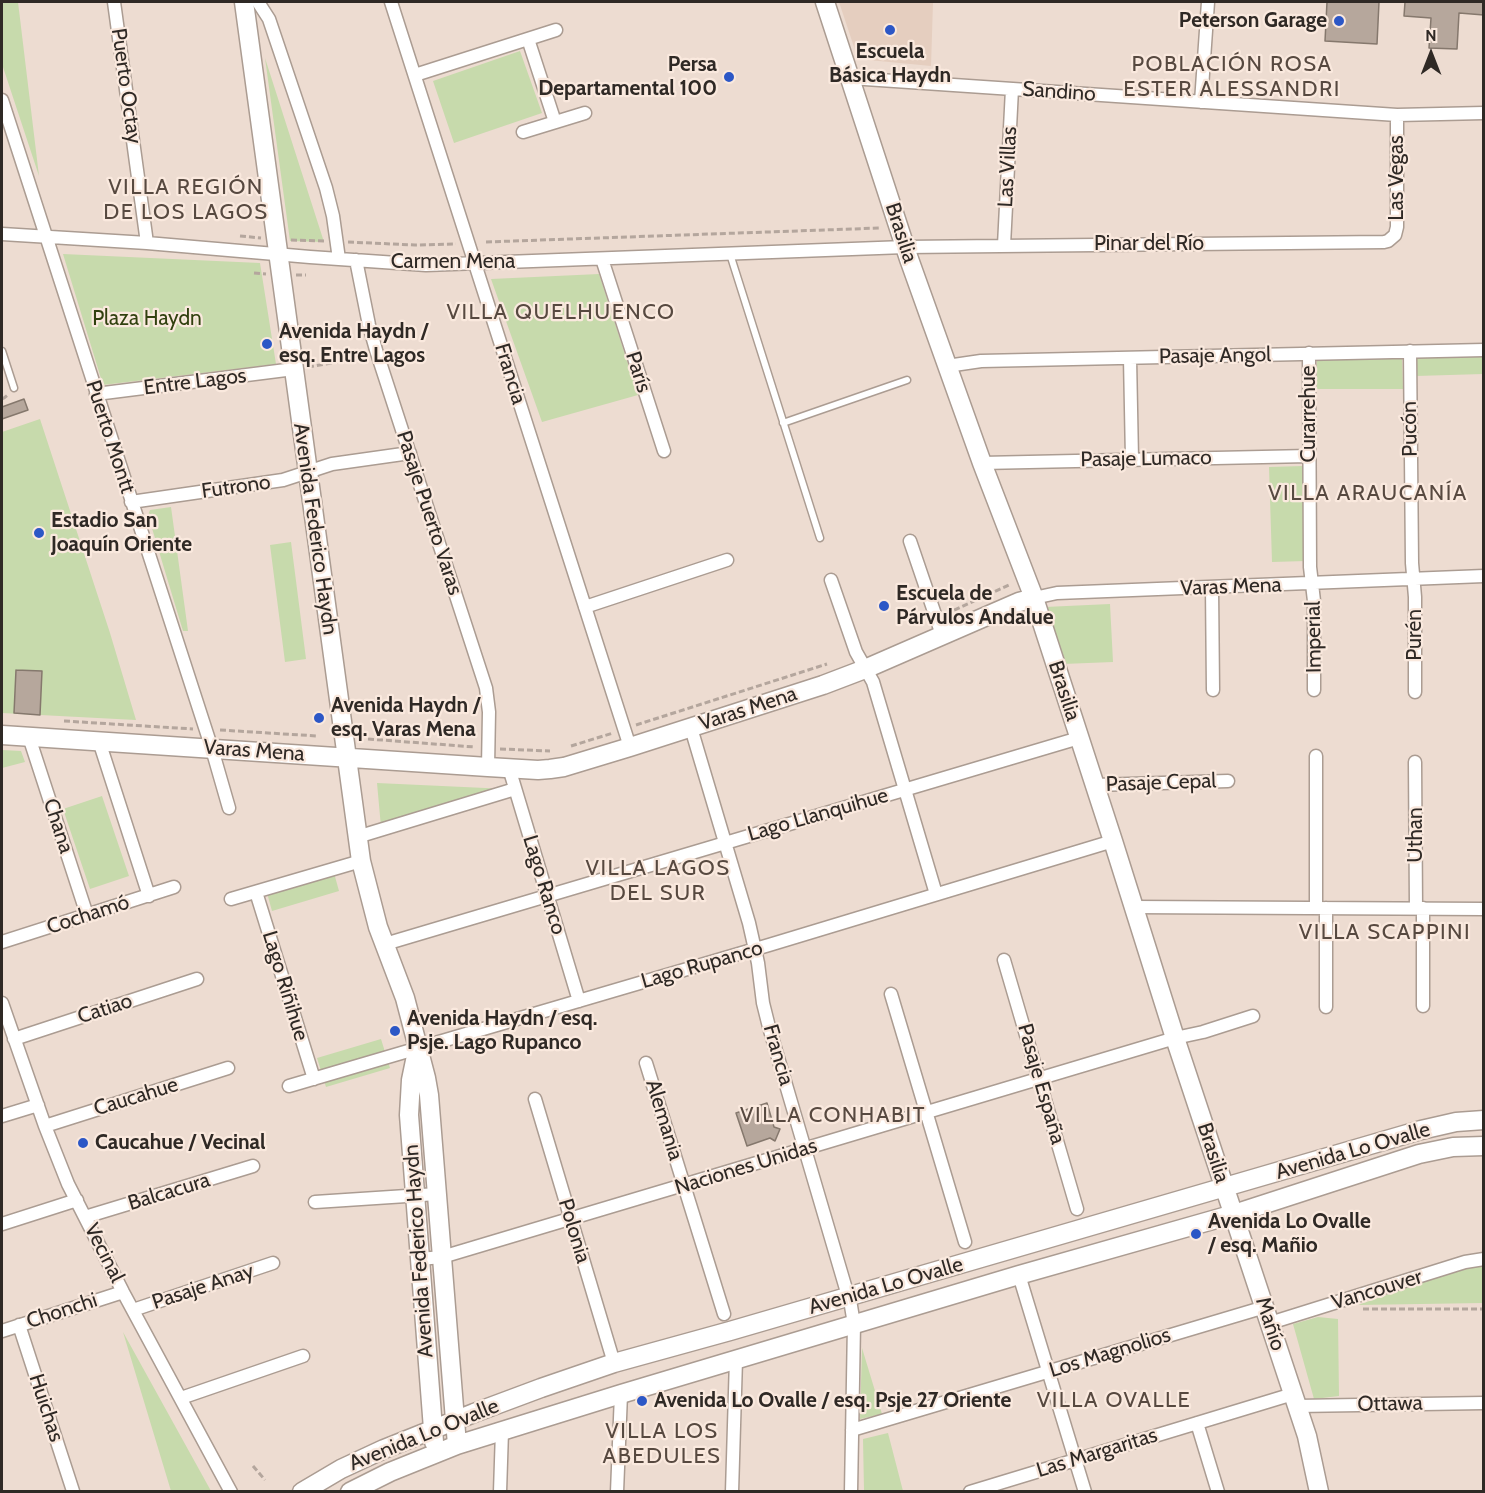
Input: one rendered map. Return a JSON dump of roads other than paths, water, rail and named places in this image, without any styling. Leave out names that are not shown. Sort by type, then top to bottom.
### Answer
[{"type":"street","name":"Puerto Octay","points":[[114,2],[147,243]]},
{"type":"street","name":"Avenida Federico Haydn","points":[[244,2],[361,861],[372,908],[405,998],[429,1095],[457,1445]]},
{"type":"street","points":[[258,2],[266,12],[326,188],[333,216],[339,259]]},
{"type":"street","name":"Francia","points":[[391,2],[630,747]]},
{"type":"street","name":"Brasilia","points":[[825,2],[905,247],[982,463],[1034,598],[1234,1214]]},
{"type":"street","points":[[1201,102],[1208,2]]},
{"type":"street","points":[[415,75],[556,30]]},
{"type":"street","points":[[528,39],[555,122]]},
{"type":"street","name":"Sandino","points":[[850,78],[1397,115],[1484,113]]},
{"type":"street","name":"Las Villas","points":[[1004,245],[1012,89]]},
{"type":"street","name":"Puerto Montt","points":[[2,100],[230,808]]},
{"type":"street","points":[[523,132],[585,113]]},
{"type":"street","name":"Las Vegas","points":[[1392,239],[1397,226],[1397,115]]},
{"type":"street","name":"Carmen Mena","points":[[2,234],[147,243],[277,246],[339,259],[426,265],[905,247]]},
{"type":"street","name":"Pinar del Río","points":[[905,247],[1380,243],[1392,239]]},
{"type":"street","name":"París","points":[[602,259],[664,451]]},
{"type":"street","name":"Pasaje Puerto Varas","points":[[356,260],[369,325],[378,355],[486,688],[489,712],[488,767]]},
{"type":"street","name":"Pasaje Angol","points":[[947,366],[981,361],[1484,350]]},
{"type":"street","name":"Pucón","points":[[1410,351],[1413,579]]},
{"type":"street","name":"Curarrehue","points":[[1309,353],[1312,583]]},
{"type":"street","points":[[1130,358],[1132,459]]},
{"type":"street","name":"Entre Lagos","points":[[96,394],[294,369]]},
{"type":"street","name":"Futrono","points":[[131,502],[283,480],[332,464],[410,453]]},
{"type":"street","name":"Pasaje Lumaco","points":[[982,463],[1309,456]]},
{"type":"street","points":[[910,541],[939,627]]},
{"type":"street","points":[[585,607],[727,560]]},
{"type":"street","name":"Varas Mena","points":[[2,735],[538,770],[564,767],[823,685],[862,662],[939,627],[1019,602],[1057,593],[1484,576]]},
{"type":"street","name":"Purén","points":[[1413,579],[1416,692]]},
{"type":"street","points":[[831,580],[862,662],[873,682],[936,894]]},
{"type":"street","name":"Imperial","points":[[1312,583],[1314,690]]},
{"type":"street","points":[[1212,588],[1214,690]]},
{"type":"street","name":"Francia","points":[[691,728],[749,923],[766,1015],[849,1296],[854,1324],[851,1491]]},
{"type":"street","name":"Chana","points":[[29,737],[87,915]]},
{"type":"street","name":"Lago Llanquihue","points":[[385,944],[1079,738]]},
{"type":"street","points":[[99,741],[149,896]]},
{"type":"street","points":[[1316,756],[1326,1007]]},
{"type":"street","name":"Uthan","points":[[1416,762],[1423,1006]]},
{"type":"street","name":"Lago Ranco","points":[[509,768],[579,1001]]},
{"type":"street","name":"Pasaje Cepal","points":[[1095,785],[1228,781]]},
{"type":"street","points":[[357,837],[515,789]]},
{"type":"street","name":"Lago Rupanco","points":[[289,1086],[1113,841]]},
{"type":"street","points":[[231,899],[361,861]]},
{"type":"street","name":"Cochamó","points":[[2,942],[174,888]]},
{"type":"street","name":"Lago Riñihue","points":[[256,892],[314,1079]]},
{"type":"street","points":[[1134,907],[1484,909]]},
{"type":"street","name":"Pasaje España","points":[[1004,960],[1077,1209]]},
{"type":"street","name":"Catiao","points":[[14,1039],[197,980]]},
{"type":"street","points":[[891,994],[965,1242]]},
{"type":"street","name":"Vecinal","points":[[2,1003],[45,1126],[77,1200],[123,1292],[231,1491]]},
{"type":"street","name":"Naciones Unidas","points":[[420,1259],[442,1257],[1253,1016]]},
{"type":"street","name":"Avenida Federico Haydn","points":[[417,1049],[409,1106],[435,1453]]},
{"type":"street","name":"Alemania","points":[[646,1063],[724,1314]]},
{"type":"street","name":"Caucahue","points":[[45,1126],[228,1068]]},
{"type":"street","name":"Polonia","points":[[535,1099],[614,1363]]},
{"type":"street","points":[[2,1116],[38,1105]]},
{"type":"street","name":"Avenida Lo Ovalle","points":[[303,1491],[361,1459],[541,1388],[614,1363],[1439,1126],[1484,1120]]},
{"type":"street","name":"Avenida Lo Ovalle","points":[[350,1491],[457,1445],[736,1359],[1234,1214],[1430,1151],[1484,1146]]},
{"type":"street","name":"Balcacura","points":[[85,1217],[253,1166]]},
{"type":"street","points":[[315,1202],[437,1194]]},
{"type":"street","points":[[2,1224],[77,1200]]},
{"type":"street","name":"Mañío","points":[[1234,1214],[1307,1436],[1319,1491]]},
{"type":"street","name":"Vancouver","points":[[1267,1315],[1465,1262],[1484,1259]]},
{"type":"street","name":"Pasaje Anay","points":[[133,1310],[273,1263]]},
{"type":"street","points":[[1019,1275],[1085,1491]]},
{"type":"street","name":"Chonchi","points":[[2,1331],[123,1292]]},
{"type":"street","name":"Los Magnolios","points":[[852,1430],[1048,1371],[1267,1315]]},
{"type":"street","name":"Huichas","points":[[20,1325],[73,1491]]},
{"type":"street","points":[[425,1336],[448,1335]]},
{"type":"street","points":[[181,1398],[303,1356]]},
{"type":"street","points":[[732,1491],[736,1359]]},
{"type":"street","points":[[617,1491],[621,1394]]},
{"type":"street","name":"Ottawa","points":[[1295,1400],[1484,1403]]},
{"type":"street","name":"Las Margaritas","points":[[970,1491],[1197,1423],[1295,1400]]},
{"type":"street","points":[[1197,1423],[1218,1491]]},
{"type":"street","points":[[500,1491],[502,1431]]},
{"type":"street","name":"Mañío","points":[[1307,1436],[1320,1458],[1333,1491]]},
{"type":"lane","points":[[730,254],[820,538]]},
{"type":"lane","points":[[2,351],[14,388]]},
{"type":"lane","points":[[783,423],[907,380]]},
{"type":"place","name":"Peterson Garage","points":[[1339,21]]},
{"type":"place","name":"Escuela Básica Haydn","points":[[890,30]]},
{"type":"place","name":"Persa Departamental 100","points":[[729,77]]},
{"type":"place","name":"Avenida Haydn / esq. Entre Lagos","points":[[267,344]]},
{"type":"place","name":"Estadio San Joaquín Oriente","points":[[39,533]]},
{"type":"place","name":"Escuela de Párvulos Andalue","points":[[884,606]]},
{"type":"place","name":"Avenida Haydn / esq. Varas Mena","points":[[319,718]]},
{"type":"place","name":"Avenida Haydn / esq. Psje. Lago Rupanco","points":[[395,1031]]},
{"type":"place","name":"Caucahue / Vecinal","points":[[83,1143]]},
{"type":"place","name":"Avenida Lo Ovalle / esq. Mañio","points":[[1196,1234]]},
{"type":"place","name":"Avenida Lo Ovalle / esq. Psje 27 Oriente","points":[[642,1401]]},
{"type":"district","name":"POBLACIÓN ROSA ESTER ALESSANDRI","points":[[1232,78]]},
{"type":"district","name":"VILLA REGIÓN DE LOS LAGOS","points":[[186,200]]},
{"type":"district","name":"VILLA QUELHUENCO","points":[[561,313]]},
{"type":"district","name":"VILLA ARAUCANÍA","points":[[1368,494]]},
{"type":"district","name":"VILLA LAGOS DEL SUR","points":[[658,882]]},
{"type":"district","name":"VILLA SCAPPINI","points":[[1385,933]]},
{"type":"district","name":"VILLA CONHABIT","points":[[833,1116]]},
{"type":"district","name":"VILLA OVALLE","points":[[1114,1401]]},
{"type":"district","name":"VILLA LOS ABEDULES","points":[[662,1444]]},
{"type":"park label","name":"Plaza Haydn","points":[[147,319]]}]
